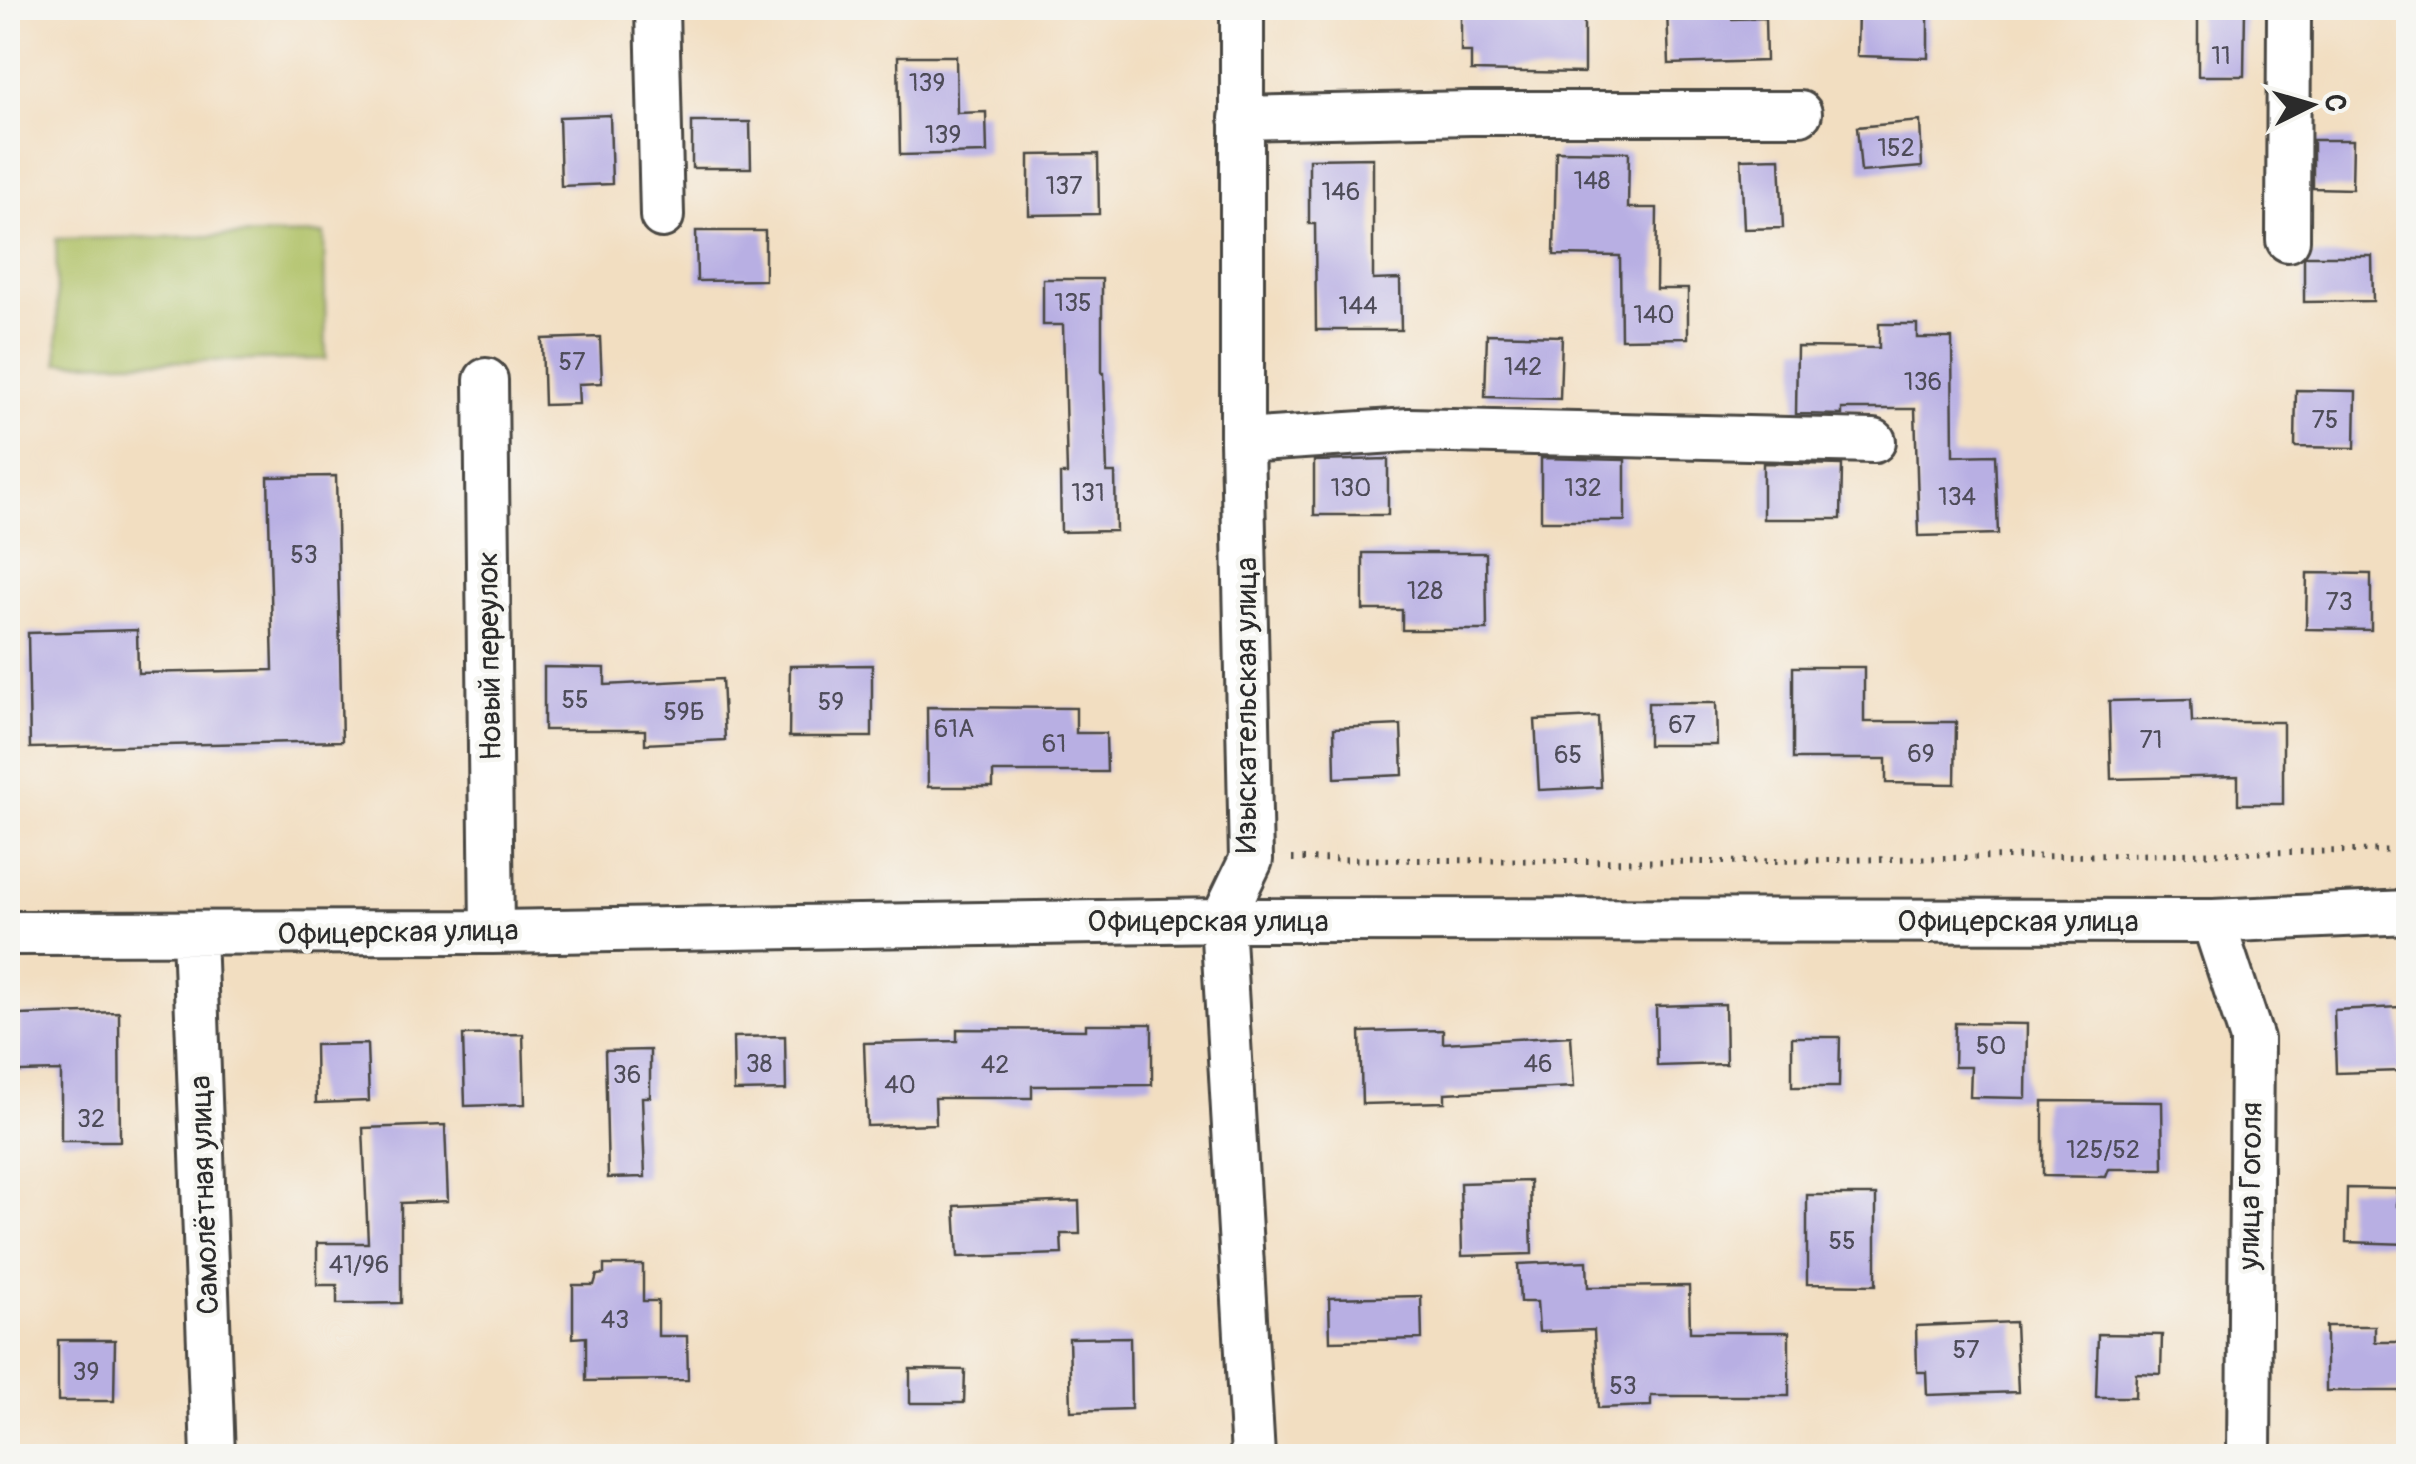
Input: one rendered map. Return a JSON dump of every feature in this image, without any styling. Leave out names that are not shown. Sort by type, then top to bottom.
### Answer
[{"type":"street","points":[[657,8],[662,216]]},
{"type":"street","name":"Изыскательская улица","points":[[1242,8],[1242,441],[1250,860],[1222,920],[1254,1456]]},
{"type":"street","points":[[2288,240],[2289,8]]},
{"type":"street","points":[[1242,118],[1800,113]]},
{"type":"street","name":"Новый переулок","points":[[486,380],[492,932]]},
{"type":"street","points":[[1242,441],[1409,430],[1874,441]]},
{"type":"street","name":"Офицерская улица","points":[[8,934],[492,932],[1222,920],[2213,921],[2408,912]]},
{"type":"street","name":"улица Гоголя","points":[[2213,921],[2252,1039],[2248,1456]]},
{"type":"street","name":"Самолётная улица","points":[[194,934],[213,1456]]},
{"type":"path","points":[[1250,860],[1719,862],[2408,850]]},
{"type":"green space","points":[[324,234],[326,359],[58,363],[56,239]]},
{"type":"building","points":[[1472,8],[1584,8],[1584,73],[1471,71],[1471,52],[1461,52],[1461,16],[1472,16]]},
{"type":"building","points":[[1732,8],[1732,19],[1765,18],[1766,61],[1669,64],[1667,9]]},
{"type":"building","points":[[1858,8],[1928,8],[1928,58],[1857,56]]},
{"type":"building","points":[[2198,8],[2245,8],[2244,76],[2198,76]]},
{"type":"building","points":[[898,56],[956,56],[957,113],[986,112],[987,153],[900,155]]},
{"type":"building","points":[[610,115],[612,184],[561,186],[559,117]]},
{"type":"building","points":[[1920,121],[1922,167],[1861,172],[1857,127]]},
{"type":"building","points":[[692,122],[750,122],[751,168],[692,168]]},
{"type":"building","points":[[2313,140],[2353,140],[2352,189],[2313,188]]},
{"type":"building","points":[[1556,151],[1629,152],[1628,208],[1657,208],[1656,289],[1688,289],[1688,338],[1621,339],[1620,256],[1554,255]]},
{"type":"building","points":[[1098,154],[1099,214],[1029,215],[1029,155]]},
{"type":"building","points":[[1373,158],[1373,280],[1400,279],[1401,330],[1316,330],[1315,224],[1309,224],[1309,159]]},
{"type":"building","points":[[1780,158],[1783,228],[1744,229],[1741,159]]},
{"type":"building","points":[[696,231],[765,231],[765,280],[697,281]]},
{"type":"building","points":[[2307,256],[2372,256],[2373,301],[2304,302]]},
{"type":"building","points":[[1043,279],[1102,279],[1107,473],[1115,473],[1116,531],[1061,532],[1060,474],[1067,474],[1063,325],[1043,325]]},
{"type":"building","points":[[1879,324],[1917,324],[1917,338],[1952,338],[1953,456],[1995,455],[1998,534],[1919,536],[1915,409],[1842,409],[1842,415],[1796,414],[1797,347],[1879,348]]},
{"type":"building","points":[[1487,334],[1562,336],[1560,399],[1485,397]]},
{"type":"building","points":[[600,337],[602,383],[578,384],[579,404],[544,405],[542,339]]},
{"type":"building","points":[[2296,390],[2356,391],[2355,448],[2295,447]]},
{"type":"building","points":[[1541,458],[1625,460],[1625,521],[1541,521]]},
{"type":"building","points":[[1388,459],[1388,515],[1314,515],[1314,461]]},
{"type":"building","points":[[1763,463],[1842,465],[1841,519],[1763,519]]},
{"type":"building","points":[[336,476],[342,741],[30,748],[28,633],[137,630],[138,673],[273,670],[268,477]]},
{"type":"building","points":[[1363,553],[1486,553],[1487,630],[1402,630],[1402,610],[1363,610]]},
{"type":"building","points":[[2307,573],[2371,574],[2371,630],[2306,629]]},
{"type":"building","points":[[872,665],[872,737],[789,737],[790,666]]},
{"type":"building","points":[[544,667],[605,668],[605,685],[722,679],[725,740],[645,744],[645,730],[544,730]]},
{"type":"building","points":[[1793,667],[1864,667],[1864,722],[1956,722],[1955,784],[1886,783],[1886,759],[1793,759]]},
{"type":"building","points":[[2191,699],[2192,722],[2283,722],[2283,804],[2238,804],[2238,776],[2111,779],[2109,701]]},
{"type":"building","points":[[1648,703],[1716,703],[1717,745],[1648,745]]},
{"type":"building","points":[[927,707],[1076,708],[1076,733],[1106,733],[1107,772],[993,772],[993,787],[928,787]]},
{"type":"building","points":[[1598,717],[1601,787],[1539,790],[1535,720]]},
{"type":"building","points":[[1401,725],[1403,775],[1335,778],[1334,728]]},
{"type":"building","points":[[1725,1004],[1726,1064],[1657,1066],[1656,1006]]},
{"type":"building","points":[[2400,1007],[2402,1071],[2336,1073],[2334,1010]]},
{"type":"building","points":[[119,1012],[120,1141],[61,1141],[61,1071],[20,1072],[19,1015]]},
{"type":"building","points":[[1955,1023],[2027,1024],[2026,1098],[1970,1097],[1971,1067],[1954,1067]]},
{"type":"building","points":[[1086,1024],[1152,1024],[1152,1085],[1032,1086],[1032,1098],[935,1098],[936,1124],[867,1126],[864,1043],[957,1041],[957,1029],[1086,1030]]},
{"type":"building","points":[[1443,1030],[1443,1043],[1571,1036],[1574,1087],[1445,1093],[1445,1102],[1362,1104],[1360,1032]]},
{"type":"building","points":[[523,1034],[525,1104],[465,1106],[463,1035]]},
{"type":"building","points":[[785,1036],[786,1090],[734,1091],[733,1037]]},
{"type":"building","points":[[1792,1037],[1840,1037],[1839,1087],[1792,1087]]},
{"type":"building","points":[[367,1044],[369,1101],[316,1103],[315,1045]]},
{"type":"building","points":[[650,1050],[650,1097],[642,1097],[645,1177],[608,1178],[605,1051]]},
{"type":"building","points":[[2043,1101],[2162,1102],[2163,1169],[2109,1169],[2106,1177],[2043,1176]]},
{"type":"building","points":[[445,1125],[448,1201],[401,1203],[401,1303],[337,1304],[337,1285],[317,1285],[317,1243],[368,1243],[363,1128]]},
{"type":"building","points":[[1530,1181],[1532,1254],[1462,1256],[1460,1183]]},
{"type":"building","points":[[2347,1188],[2397,1189],[2397,1206],[2408,1206],[2408,1244],[2346,1242]]},
{"type":"building","points":[[1807,1195],[1876,1195],[1876,1285],[1807,1284]]},
{"type":"building","points":[[1079,1201],[1080,1234],[1061,1234],[1062,1254],[958,1257],[955,1206]]},
{"type":"building","points":[[1587,1261],[1588,1287],[1689,1286],[1690,1332],[1789,1332],[1789,1396],[1651,1396],[1651,1406],[1598,1408],[1594,1330],[1539,1332],[1537,1302],[1520,1302],[1518,1264]]},
{"type":"building","points":[[604,1265],[643,1265],[643,1301],[658,1301],[658,1336],[687,1336],[688,1380],[586,1381],[586,1337],[573,1338],[573,1285],[594,1285],[597,1275],[604,1274]]},
{"type":"building","points":[[1421,1296],[1422,1339],[1330,1341],[1329,1298]]},
{"type":"building","points":[[2015,1322],[2018,1392],[1927,1395],[1926,1372],[1917,1372],[1916,1326]]},
{"type":"building","points":[[2326,1326],[2375,1326],[2375,1342],[2408,1342],[2408,1391],[2326,1391]]},
{"type":"building","points":[[2098,1334],[2162,1335],[2161,1374],[2136,1373],[2135,1397],[2096,1397]]},
{"type":"building","points":[[1130,1337],[1131,1409],[1071,1411],[1069,1338]]},
{"type":"building","points":[[58,1340],[115,1340],[114,1401],[58,1401]]},
{"type":"building","points":[[910,1369],[965,1370],[964,1403],[910,1403]]}]
